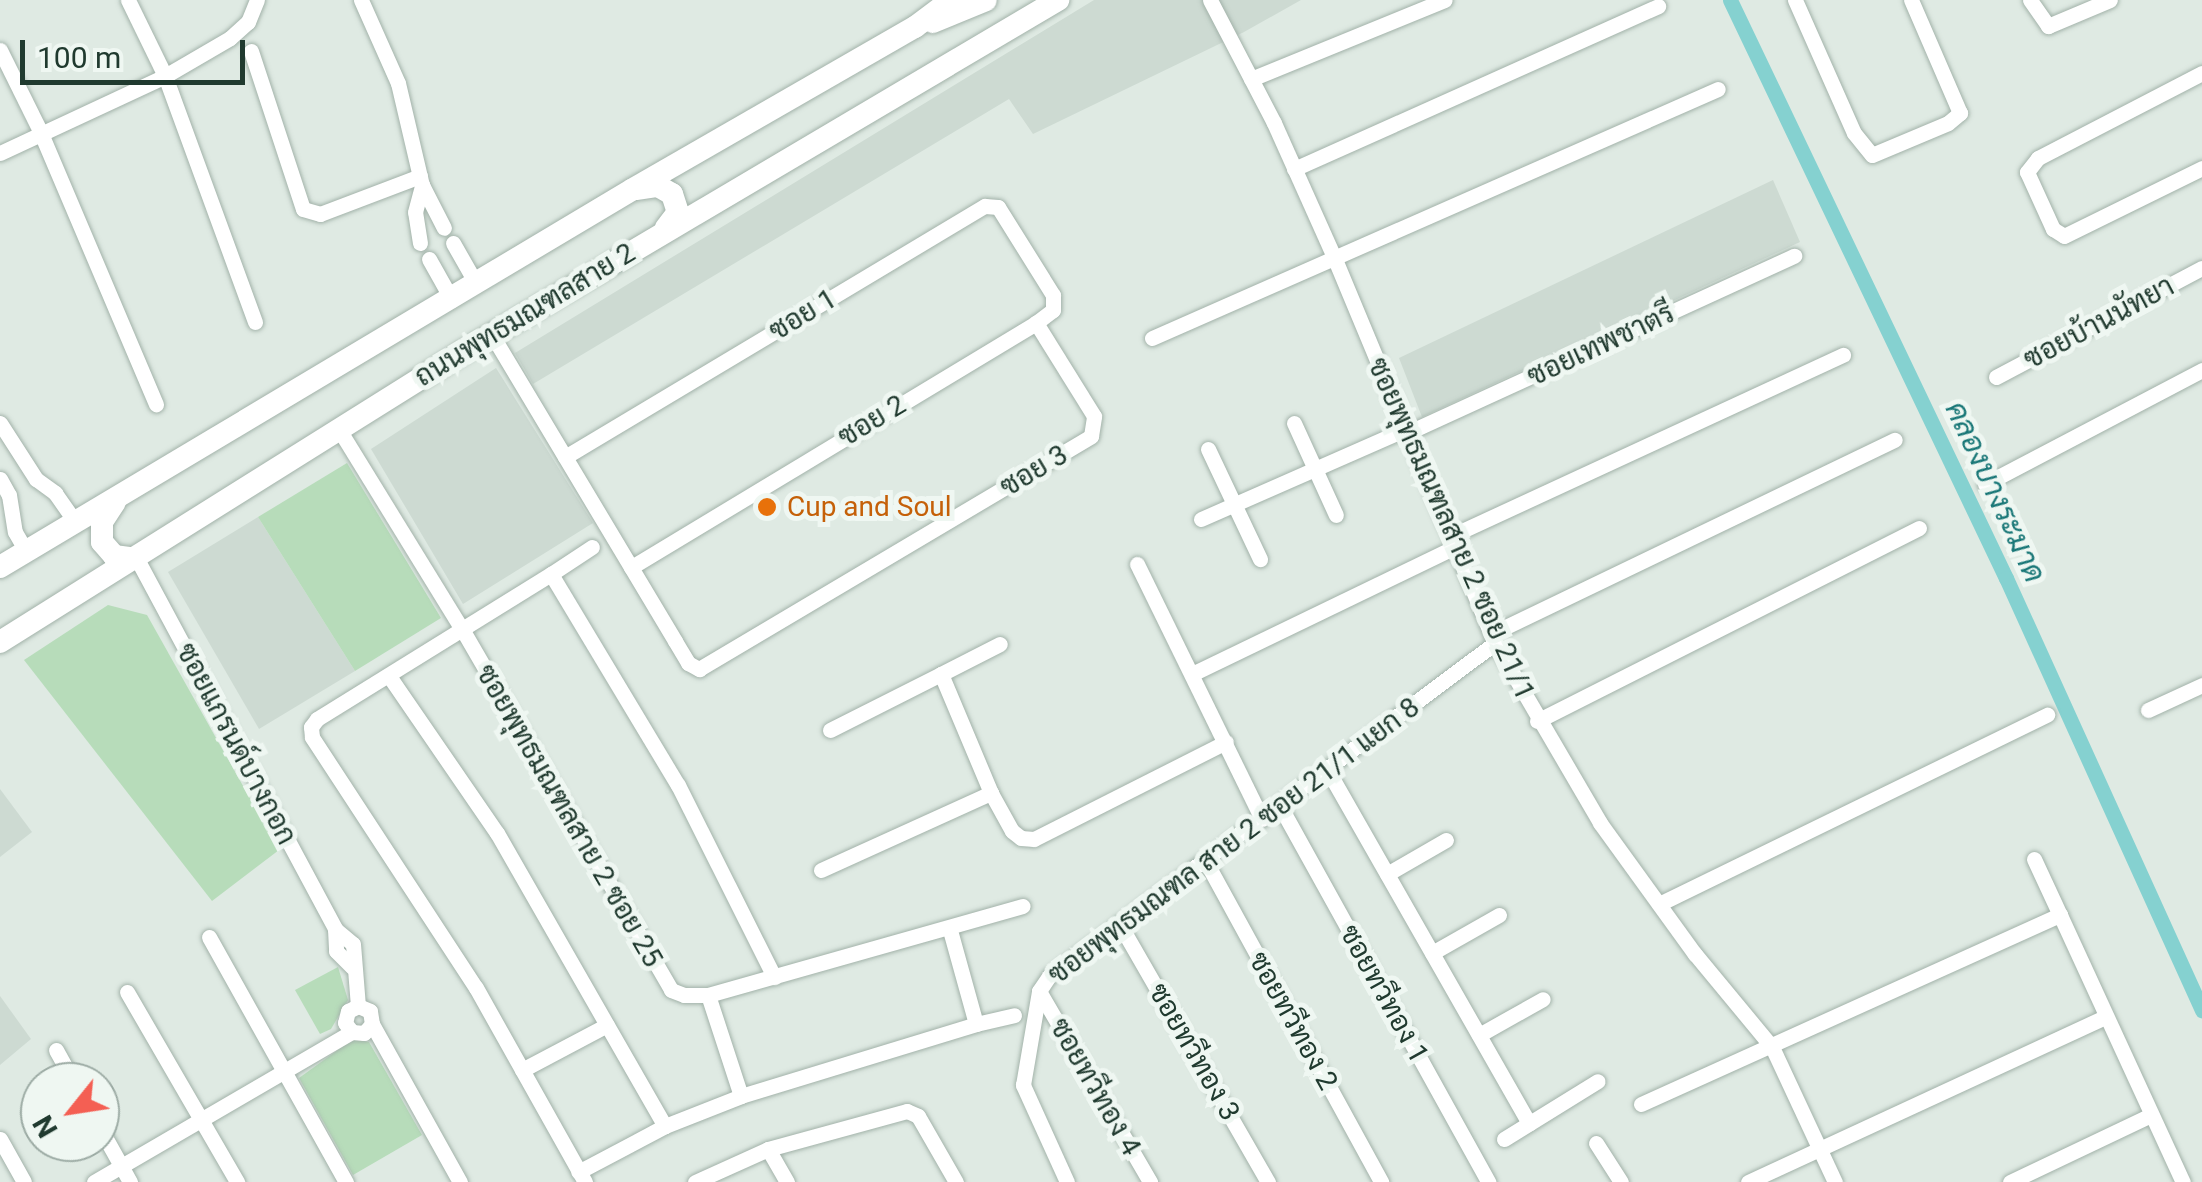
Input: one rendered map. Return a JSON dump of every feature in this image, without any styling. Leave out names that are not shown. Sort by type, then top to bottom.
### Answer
[{"type":"main road","name":"ถนนพุทธมณฑลสาย 2","points":[[0,567],[633,189],[915,27],[951,0]]},
{"type":"main road","points":[[915,27],[951,17],[986,0]]},
{"type":"main road","name":"ถนนพุทธมณฑลสาย 2","points":[[0,642],[492,335],[1058,0]]},
{"type":"main road","points":[[633,189],[658,186],[672,194],[678,212],[664,231]]},
{"type":"main road","points":[[116,501],[102,522],[102,542],[114,556],[137,559]]},
{"type":"street","points":[[128,0],[165,76],[255,322]]},
{"type":"street","points":[[0,153],[40,131],[165,76],[230,38],[248,22],[257,0]]},
{"type":"street","points":[[361,0],[398,83],[421,181],[444,228]]},
{"type":"street","name":"ซอยพุทธมณฑลสาย 2 ซอย 21/1","points":[[1210,0],[1251,78],[1334,258],[1493,639],[1578,790],[1659,904],[1772,1047],[1835,1182]]},
{"type":"street","points":[[1251,78],[1444,0]]},
{"type":"street","points":[[1795,0],[1854,133],[1872,155],[1948,123],[1960,113],[1911,0]]},
{"type":"street","points":[[2030,0],[2048,26],[2110,0]]},
{"type":"street","points":[[1294,169],[1658,6]]},
{"type":"street","points":[[0,50],[40,131],[156,404]]},
{"type":"street","points":[[251,50],[296,199],[303,209],[320,214],[421,181]]},
{"type":"street","points":[[2202,73],[2038,158],[2027,172],[2054,229],[2064,236],[2202,168]]},
{"type":"street","points":[[1152,338],[1718,89]]},
{"type":"street","points":[[420,242],[414,212],[421,181]]},
{"type":"street","name":"ซอย 1","points":[[565,458],[984,206],[998,207],[1056,300],[1054,310],[1036,322]]},
{"type":"street","points":[[454,243],[477,285]]},
{"type":"street","name":"ซอยเทพชาตรี","points":[[1202,520],[1794,256]]},
{"type":"street","points":[[429,259],[452,300]]},
{"type":"street","name":"ซอยบ้านนัทยา","points":[[1996,377],[2202,268]]},
{"type":"street","name":"ซอย 2","points":[[631,567],[1036,322]]},
{"type":"street","name":"ซอย 3","points":[[631,567],[688,663],[699,669],[1091,436],[1094,416],[1036,322]]},
{"type":"street","points":[[492,335],[631,567]]},
{"type":"street","points":[[1192,674],[1453,542],[1843,355]]},
{"type":"street","points":[[1985,484],[2202,370]]},
{"type":"street","points":[[0,423],[36,480],[55,493],[76,523]]},
{"type":"street","points":[[1294,423],[1336,515]]},
{"type":"street","name":"ซอยพุทธมณฑลสาย 2 ซอย 25","points":[[340,430],[462,629],[661,978],[684,995],[708,995]]},
{"type":"street","name":"ซอยพุทธมณฑล สาย 2 ซอย 21/1 แยก 8","points":[[1067,1182],[1023,1085],[1039,991],[1054,970],[1280,806],[1493,639],[1895,440]]},
{"type":"street","points":[[1208,449],[1260,559]]},
{"type":"street","points":[[0,479],[8,495],[10,520],[26,552]]},
{"type":"street","points":[[8,495],[36,480]]},
{"type":"street","points":[[1537,721],[1918,528]]},
{"type":"street","points":[[592,547],[317,719],[311,727],[312,738],[476,988],[582,1177],[665,1126],[741,1096],[976,1024],[1014,1016]]},
{"type":"street","name":"ซอยแกรนด์บางกอก","points":[[137,559],[335,929],[336,951],[352,968],[358,1006]]},
{"type":"street","points":[[1137,564],[1262,819]]},
{"type":"street","points":[[551,574],[678,785],[774,976]]},
{"type":"street","points":[[830,730],[1000,644]]},
{"type":"street","points":[[942,674],[991,793],[1012,830],[1021,838],[1034,839],[1226,742]]},
{"type":"street","points":[[388,676],[496,833],[665,1126]]},
{"type":"street","points":[[2148,710],[2202,684]]},
{"type":"street","points":[[1659,904],[2046,715]]},
{"type":"street","points":[[1327,769],[1529,1123]]},
{"type":"street","points":[[821,870],[991,793]]},
{"type":"street","name":"ซอยทวีทอง 1","points":[[1280,806],[1488,1182]]},
{"type":"street","points":[[1387,874],[1446,840]]},
{"type":"street","points":[[2034,859],[2183,1182]]},
{"type":"street","name":"ซอยทวีทอง 2","points":[[1205,860],[1381,1182]]},
{"type":"street","points":[[741,1096],[708,995],[950,930],[1023,906]]},
{"type":"street","points":[[1432,953],[1499,915]]},
{"type":"street","points":[[1640,1104],[2060,916]]},
{"type":"street","name":"ซอยทวีทอง 3","points":[[1118,922],[1268,1182]]},
{"type":"street","points":[[950,930],[976,1024]]},
{"type":"street","points":[[210,938],[346,1182]]},
{"type":"street","name":"ซอยทวีทอง 4","points":[[1039,991],[1150,1182]]},
{"type":"street","points":[[127,992],[236,1182]]},
{"type":"street","points":[[1479,1035],[1543,999]]},
{"type":"street","name":"ซอยแกรนด์บางกอก","points":[[358,1006],[370,1012],[372,1024],[460,1182]]},
{"type":"street","name":"ซอยแกรนด์บางกอก","points":[[352,1032],[345,1018],[358,1006]]},
{"type":"street","points":[[1748,1182],[2105,1017]]},
{"type":"street","points":[[94,1182],[352,1032],[364,1033],[372,1024]]},
{"type":"street","points":[[522,1070],[607,1025]]},
{"type":"street","points":[[56,1050],[63,1062]]},
{"type":"street","points":[[1504,1138],[1598,1080]]},
{"type":"street","points":[[694,1182],[768,1150],[913,1112],[956,1182]]},
{"type":"street","points":[[2010,1182],[2151,1116]]},
{"type":"street","points":[[0,1140],[24,1182]]},
{"type":"street","points":[[1596,1142],[1621,1182]]},
{"type":"street","points":[[768,1150],[787,1182]]},
{"type":"street","points":[[120,1162],[130,1182]]},
{"type":"shaded area","points":[[1094,0],[1301,0],[1244,32],[1033,134],[1009,99],[533,384],[515,353]]},
{"type":"shaded area","points":[[1773,180],[1800,242],[1422,417],[1399,358]]},
{"type":"shaded area","points":[[496,368],[593,523],[463,604],[371,449]]},
{"type":"shaded area","points":[[258,517],[355,671],[259,729],[168,572]]},
{"type":"shaded area","points":[[0,789],[32,832],[0,857]]},
{"type":"shaded area","points":[[0,996],[31,1039],[0,1065]]},
{"type":"green space","points":[[347,463],[441,618],[355,671],[258,517]]},
{"type":"green space","points":[[108,605],[147,615],[279,850],[212,901],[24,660]]},
{"type":"green space","points":[[338,967],[348,1000],[331,1029],[320,1034],[295,990]]},
{"type":"green space","points":[[353,1039],[369,1042],[422,1135],[353,1175],[299,1078]]},
{"type":"waterway","name":"คลองบางระมาด","points":[[1730,0],[2006,578],[2202,1011]]},
{"type":"place","name":"Cup and Soul","points":[[767,507]]}]
